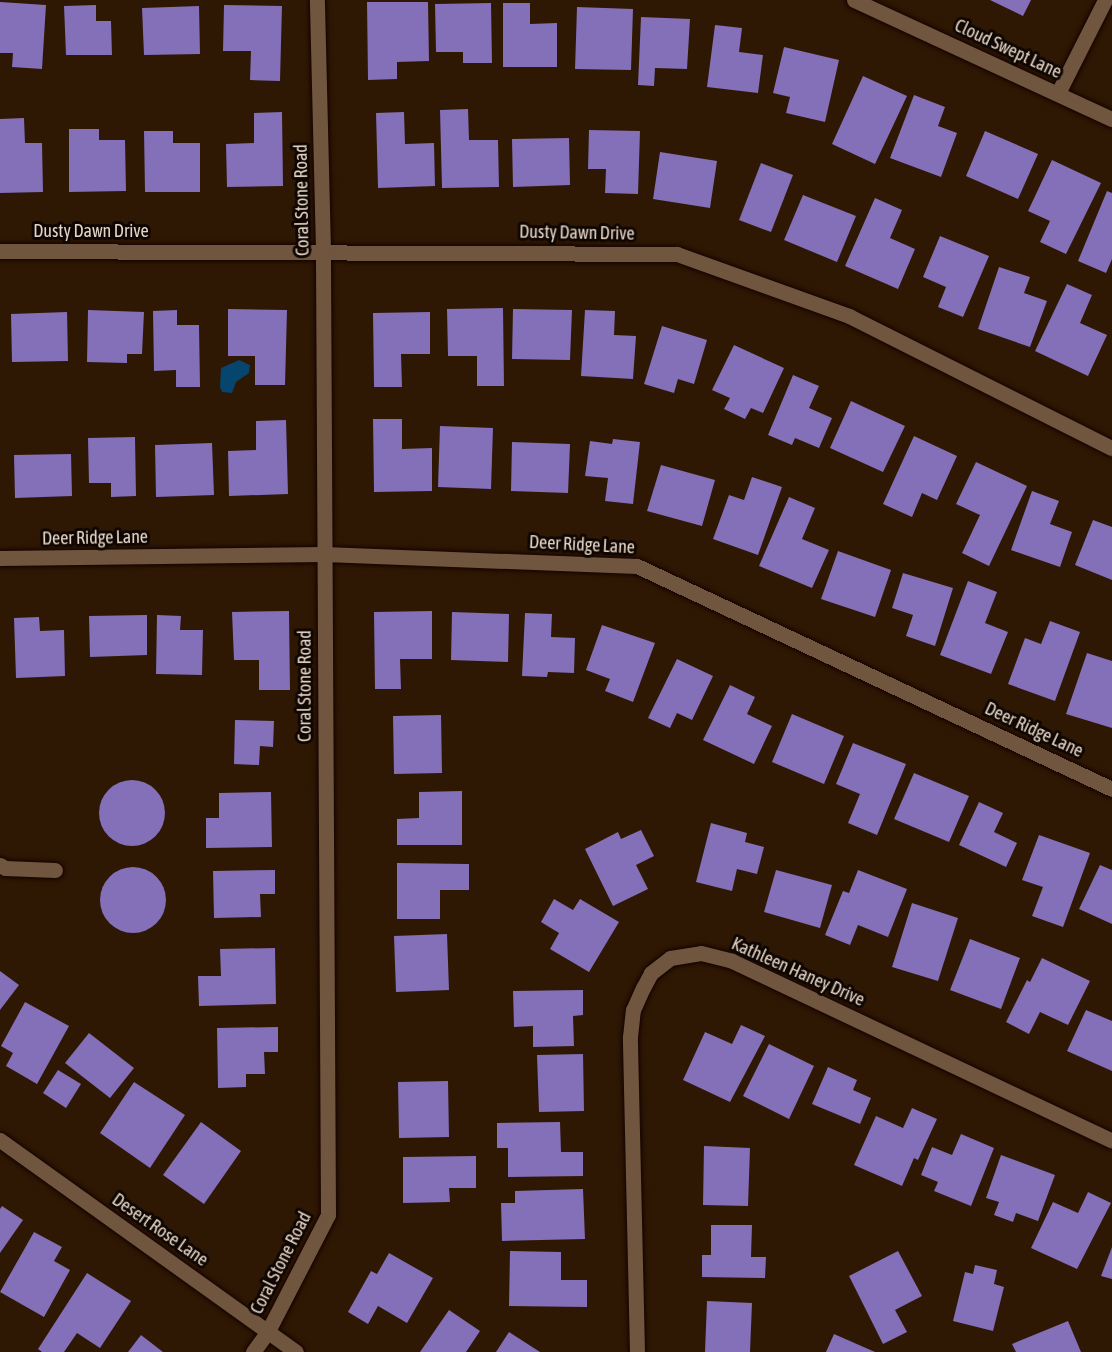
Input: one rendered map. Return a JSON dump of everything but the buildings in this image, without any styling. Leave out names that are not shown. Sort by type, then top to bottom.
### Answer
[{"type":"street","name":"Coral Stone Road","points":[[253,1352],[268,1331],[328,1215],[323,250],[317,0]]},
{"type":"street","name":"Cloud Swept Lane","points":[[854,0],[1112,119]]},
{"type":"street","points":[[1058,93],[1105,0]]},
{"type":"street","name":"Dusty Dawn Drive","points":[[0,251],[323,250],[677,254],[849,316],[1112,448]]},
{"type":"street","name":"Deer Ridge Lane","points":[[0,558],[324,554],[637,566],[1112,789]]},
{"type":"street","points":[[0,865],[6,868],[55,870]]},
{"type":"street","name":"Kathleen Haney Drive","points":[[637,1352],[630,1037],[633,1010],[643,988],[651,973],[670,958],[701,953],[732,961],[1112,1142]]},
{"type":"street","name":"Desert Rose Lane","points":[[0,1140],[296,1352]]},
{"type":"water","points":[[239,360],[250,365],[249,373],[236,382],[232,393],[222,392],[221,368]]}]
